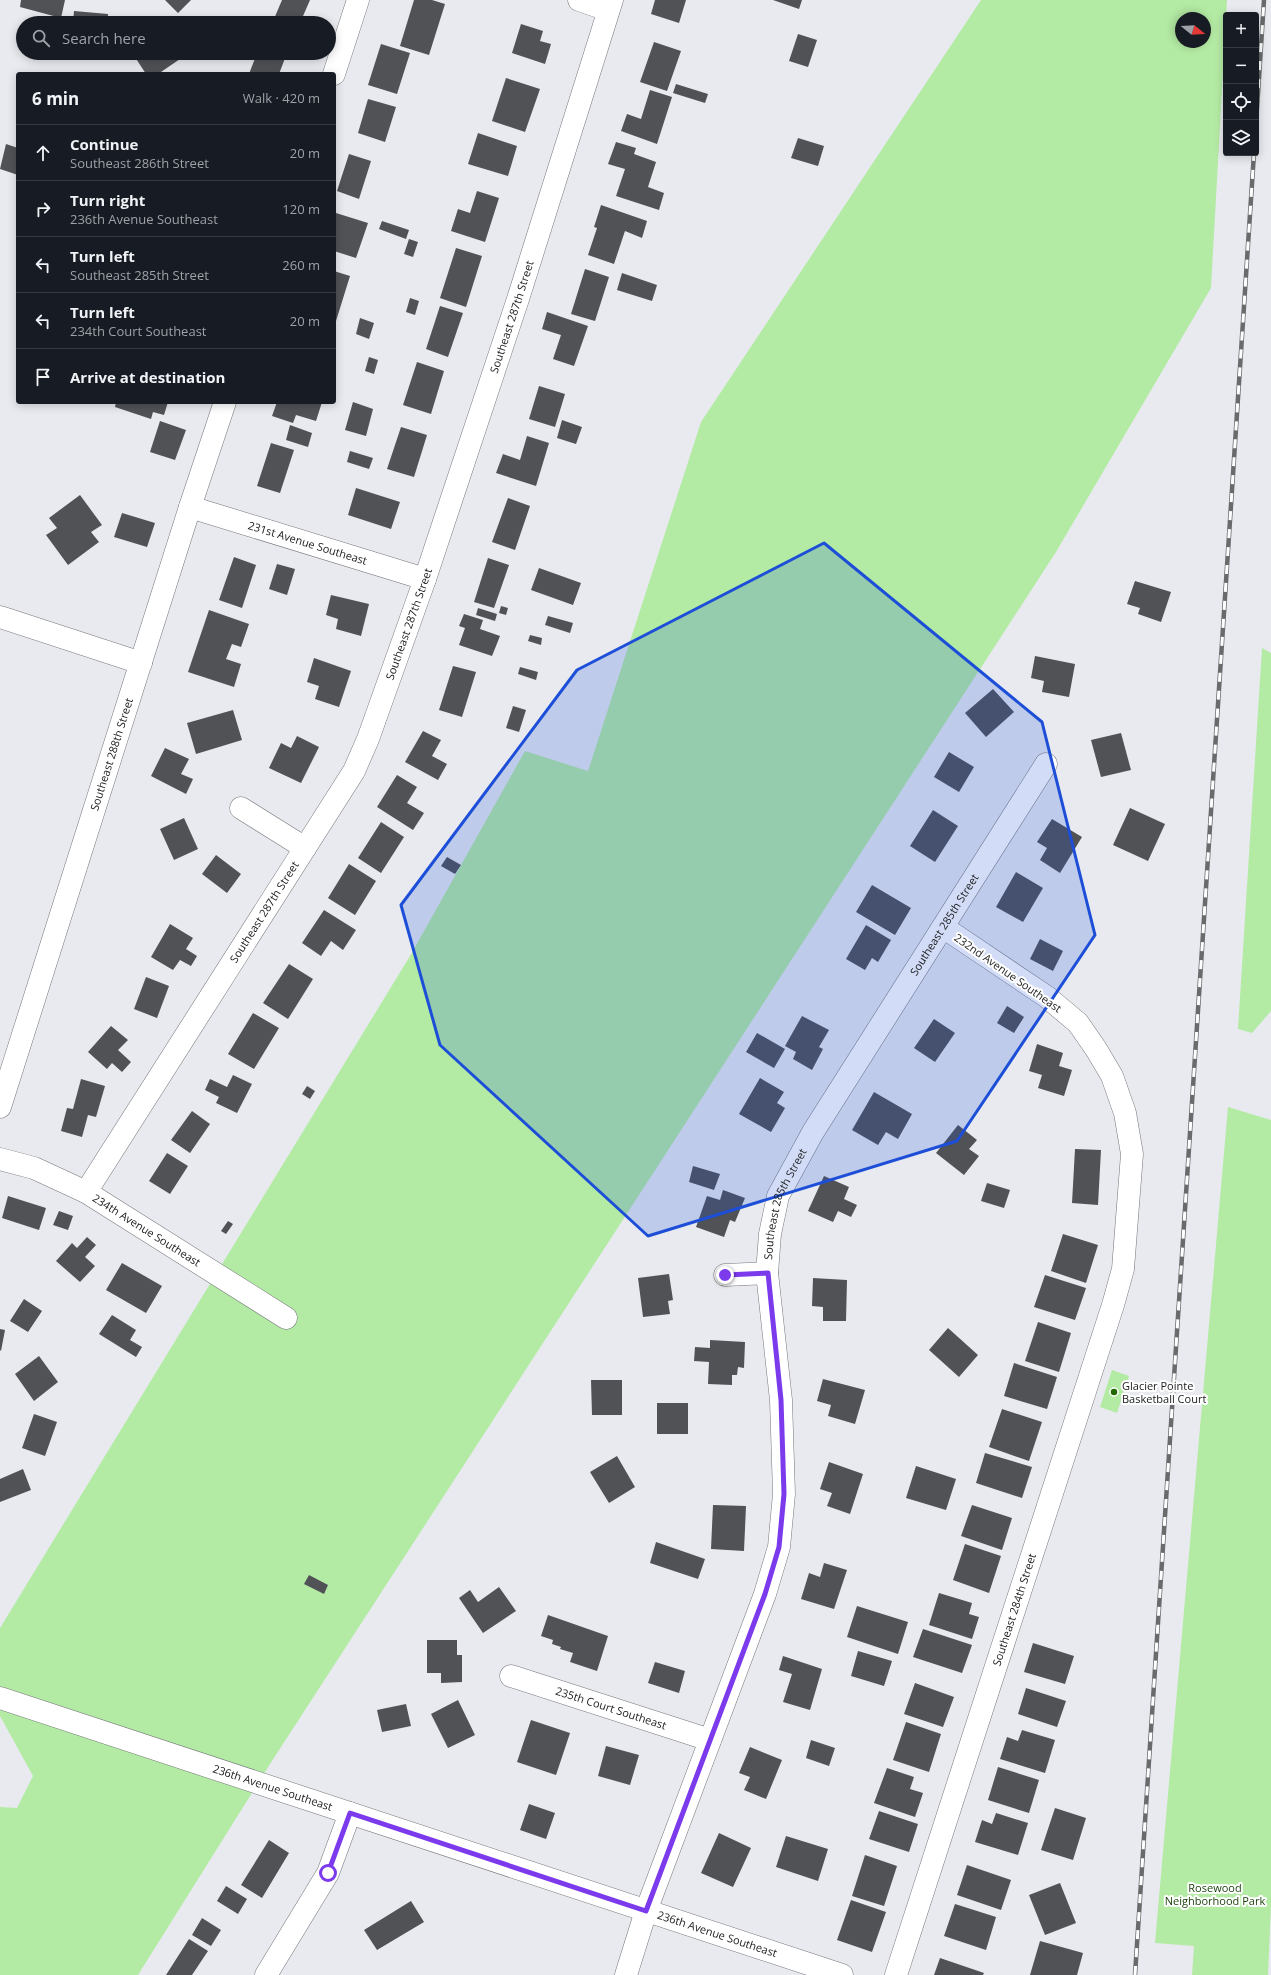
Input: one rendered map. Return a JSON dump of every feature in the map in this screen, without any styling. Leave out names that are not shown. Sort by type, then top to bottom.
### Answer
[{"type":"street","points":[[335,72],[358,0]]},
{"type":"street","points":[[579,0],[610,5]]},
{"type":"street","name":"Southeast 287th Street","points":[[86,1192],[354,772],[368,739],[425,579],[518,299],[610,5]]},
{"type":"street","name":"Southeast 288th Street","points":[[0,1107],[190,507],[224,404]]},
{"type":"street","name":"231st Avenue Southeast","points":[[190,507],[425,579]]},
{"type":"street","points":[[0,617],[141,662]]},
{"type":"street","name":"Southeast 285th Street","points":[[626,1975],[646,1911],[765,1594],[779,1547],[784,1494],[781,1400],[768,1273],[770,1234],[778,1196],[813,1132],[1046,764]]},
{"type":"street","points":[[241,808],[305,848]]},
{"type":"street","name":"232nd Avenue Southeast","points":[[943,927],[1047,997],[1078,1023],[1112,1076],[1125,1113],[1132,1154],[1126,1244]]},
{"type":"street","name":"234th Avenue Southeast","points":[[0,1159],[34,1168],[86,1192],[286,1318]]},
{"type":"street","name":"Southeast 284th Street","points":[[896,1975],[1113,1305],[1123,1269],[1126,1244]]},
{"type":"street","points":[[725,1275],[768,1273]]},
{"type":"street","name":"235th Court Southeast","points":[[511,1676],[710,1740]]},
{"type":"street","name":"236th Avenue Southeast","points":[[0,1698],[842,1975]]},
{"type":"street","points":[[266,1975],[328,1873],[350,1813]]},
{"type":"highlighted area","points":[[824,543],[1042,722],[1095,935],[957,1141],[648,1236],[440,1045],[401,905],[577,670]]},
{"type":"green space","points":[[981,0],[1227,0],[1226,12],[1223,12],[1223,72],[1211,288],[1056,552],[270,1764],[138,1975],[0,1975],[0,1807],[17,1808],[33,1776],[0,1716],[0,1628],[410,956],[525,751],[588,771],[701,422]]},
{"type":"green space","points":[[1262,648],[1271,653],[1271,1011],[1252,1033],[1238,1029]]},
{"type":"green space","name":"Rosewood Neighborhood Park","points":[[1228,1107],[1271,1120],[1271,1904],[1268,1975],[1192,1975],[1194,1946],[1155,1943]]},
{"type":"green space","name":"Glacier Pointe Basketball Court","points":[[1112,1370],[1129,1376],[1117,1413],[1100,1407]]},
{"type":"building","points":[[21,0],[65,0],[61,16],[54,16],[20,7]]},
{"type":"building","points":[[165,0],[191,0],[178,13]]},
{"type":"building","points":[[282,0],[310,0],[303,16],[275,16]]},
{"type":"building","points":[[414,0],[432,0],[445,4],[429,55],[400,46]]},
{"type":"building","points":[[655,0],[686,0],[679,23],[651,14]]},
{"type":"building","points":[[773,0],[802,0],[799,9]]},
{"type":"building","points":[[74,11],[108,14],[108,16],[74,16]]},
{"type":"building","points":[[521,24],[543,31],[540,41],[551,44],[545,64],[512,53]]},
{"type":"building","points":[[798,34],[817,40],[808,67],[789,61]]},
{"type":"building","points":[[654,42],[681,51],[667,91],[640,82]]},
{"type":"building","points":[[381,44],[410,53],[397,94],[368,85]]},
{"type":"building","points":[[137,60],[179,60],[161,72],[145,72]]},
{"type":"building","points":[[254,60],[284,60],[280,72],[250,72]]},
{"type":"building","points":[[506,78],[540,89],[525,132],[492,121]]},
{"type":"building","points":[[676,84],[708,94],[705,103],[673,93]]},
{"type":"building","points":[[650,90],[672,97],[657,144],[621,131],[627,114],[641,119]]},
{"type":"building","points":[[368,99],[396,107],[385,142],[358,133]]},
{"type":"building","points":[[478,133],[517,146],[508,176],[468,164]]},
{"type":"building","points":[[798,138],[824,146],[818,166],[791,158]]},
{"type":"building","points":[[616,142],[636,148],[634,154],[656,162],[648,187],[664,193],[659,210],[616,196],[625,169],[608,164]]},
{"type":"building","points":[[6,144],[16,147],[16,174],[0,169]]},
{"type":"building","points":[[349,154],[371,161],[359,199],[337,191]]},
{"type":"building","points":[[477,191],[499,198],[485,242],[451,231],[458,209],[470,213]]},
{"type":"building","points":[[601,205],[647,221],[642,238],[625,231],[614,264],[588,255],[597,228],[594,227]]},
{"type":"building","points":[[336,213],[368,223],[356,258],[336,252]]},
{"type":"building","points":[[382,221],[409,230],[406,239],[379,229]]},
{"type":"building","points":[[409,239],[418,242],[413,257],[404,254]]},
{"type":"building","points":[[456,248],[482,256],[466,307],[440,298]]},
{"type":"building","points":[[585,269],[609,277],[595,321],[571,314]]},
{"type":"building","points":[[336,272],[350,276],[336,321]]},
{"type":"building","points":[[622,273],[657,285],[652,301],[617,290]]},
{"type":"building","points":[[410,298],[419,301],[415,315],[406,312]]},
{"type":"building","points":[[440,306],[463,313],[448,357],[426,349]]},
{"type":"building","points":[[547,312],[588,326],[574,366],[553,359],[561,335],[542,329]]},
{"type":"building","points":[[360,318],[374,323],[369,339],[356,334]]},
{"type":"building","points":[[369,357],[378,360],[374,374],[365,371]]},
{"type":"building","points":[[417,362],[444,371],[431,414],[403,405]]},
{"type":"building","points":[[539,386],[565,394],[555,427],[529,419]]},
{"type":"building","points":[[353,402],[373,409],[366,436],[345,430]]},
{"type":"building","points":[[116,404],[167,404],[164,415],[153,412],[151,419],[115,407]]},
{"type":"building","points":[[276,404],[321,404],[316,421],[296,415],[293,423],[272,416]]},
{"type":"building","points":[[562,420],[582,427],[576,444],[557,438]]},
{"type":"building","points":[[160,421],[186,430],[175,460],[150,452]]},
{"type":"building","points":[[290,425],[312,433],[308,447],[286,440]]},
{"type":"building","points":[[401,427],[427,435],[414,477],[387,469]]},
{"type":"building","points":[[527,436],[549,443],[536,486],[496,473],[503,454],[520,460]]},
{"type":"building","points":[[271,443],[294,450],[280,493],[257,486]]},
{"type":"building","points":[[350,451],[373,458],[369,469],[347,462]]},
{"type":"building","points":[[356,488],[400,502],[391,529],[348,515]]},
{"type":"building","points":[[80,495],[102,525],[91,532],[99,542],[68,565],[46,535],[57,528],[49,518]]},
{"type":"building","points":[[508,498],[530,506],[515,550],[492,542]]},
{"type":"building","points":[[122,513],[155,523],[147,547],[114,537]]},
{"type":"building","points":[[234,557],[256,565],[242,608],[219,600]]},
{"type":"building","points":[[488,558],[509,565],[494,608],[474,602]]},
{"type":"building","points":[[277,564],[295,569],[287,595],[269,589]]},
{"type":"building","points":[[539,568],[581,583],[573,605],[531,590]]},
{"type":"building","points":[[1135,581],[1171,592],[1161,622],[1138,614],[1140,608],[1127,604]]},
{"type":"building","points":[[331,595],[369,604],[361,636],[336,629],[338,619],[326,615]]},
{"type":"building","points":[[501,606],[508,608],[506,615],[499,613]]},
{"type":"building","points":[[478,608],[497,614],[495,621],[476,615]]},
{"type":"building","points":[[209,610],[249,624],[241,647],[232,644],[226,659],[241,664],[234,687],[188,672]]},
{"type":"building","points":[[464,614],[483,620],[480,629],[500,636],[492,656],[459,645],[465,628],[459,626]]},
{"type":"building","points":[[548,616],[573,623],[570,633],[545,625]]},
{"type":"building","points":[[530,635],[542,638],[541,645],[528,641]]},
{"type":"building","points":[[1035,656],[1075,664],[1069,697],[1042,692],[1044,681],[1031,678]]},
{"type":"building","points":[[314,658],[351,671],[339,707],[315,699],[319,686],[307,682]]},
{"type":"building","points":[[453,666],[476,672],[462,717],[439,710]]},
{"type":"building","points":[[520,667],[538,672],[536,680],[518,674]]},
{"type":"building","points":[[993,689],[1014,712],[986,737],[965,713]]},
{"type":"building","points":[[513,706],[526,710],[519,732],[506,728]]},
{"type":"building","points":[[233,710],[242,740],[196,754],[187,723]]},
{"type":"building","points":[[423,731],[441,740],[432,756],[447,764],[438,780],[405,762]]},
{"type":"building","points":[[1121,733],[1131,770],[1101,777],[1091,740]]},
{"type":"building","points":[[297,736],[319,747],[301,783],[269,768],[281,743],[291,748]]},
{"type":"building","points":[[165,748],[189,759],[181,774],[193,779],[186,794],[151,776]]},
{"type":"building","points":[[949,752],[974,767],[959,792],[934,777]]},
{"type":"building","points":[[397,775],[417,787],[407,803],[424,813],[413,830],[377,807]]},
{"type":"building","points":[[1130,808],[1165,824],[1148,861],[1113,845]]},
{"type":"building","points":[[933,810],[958,826],[935,862],[910,846]]},
{"type":"building","points":[[184,818],[198,849],[174,860],[160,829]]},
{"type":"building","points":[[1052,819],[1082,837],[1060,873],[1040,860],[1047,848],[1037,842]]},
{"type":"building","points":[[381,822],[404,837],[381,873],[358,858]]},
{"type":"building","points":[[216,855],[241,874],[227,893],[202,874]]},
{"type":"building","points":[[447,857],[461,865],[455,874],[441,866]]},
{"type":"building","points":[[349,864],[376,881],[355,915],[328,898]]},
{"type":"building","points":[[1016,872],[1043,888],[1023,922],[996,907]]},
{"type":"building","points":[[872,885],[911,908],[895,935],[856,912]]},
{"type":"building","points":[[324,910],[356,930],[343,950],[331,941],[321,956],[302,943]]},
{"type":"building","points":[[170,924],[193,938],[186,949],[197,956],[191,966],[180,960],[173,970],[151,957]]},
{"type":"building","points":[[866,925],[891,940],[878,962],[872,958],[865,970],[846,959]]},
{"type":"building","points":[[1040,939],[1063,951],[1053,971],[1030,959]]},
{"type":"building","points":[[289,964],[313,979],[288,1019],[263,1003]]},
{"type":"building","points":[[146,977],[169,986],[157,1018],[134,1009]]},
{"type":"building","points":[[1007,1006],[1024,1017],[1014,1033],[997,1023]]},
{"type":"building","points":[[253,1013],[279,1028],[254,1069],[228,1054]]},
{"type":"building","points":[[802,1016],[829,1030],[819,1047],[823,1049],[812,1070],[793,1059],[796,1052],[785,1046]]},
{"type":"building","points":[[934,1019],[955,1033],[935,1062],[914,1048]]},
{"type":"building","points":[[111,1026],[128,1040],[118,1050],[131,1062],[122,1072],[112,1063],[107,1069],[88,1052]]},
{"type":"building","points":[[757,1033],[785,1049],[774,1068],[746,1052]]},
{"type":"building","points":[[1037,1044],[1063,1053],[1059,1066],[1072,1070],[1064,1096],[1038,1088],[1042,1075],[1029,1071]]},
{"type":"building","points":[[233,1075],[252,1084],[237,1113],[216,1103],[219,1097],[205,1090],[210,1079],[227,1087]]},
{"type":"building","points":[[760,1078],[784,1092],[777,1103],[785,1108],[771,1132],[739,1114]]},
{"type":"building","points":[[81,1079],[105,1086],[96,1117],[88,1115],[82,1137],[61,1131],[67,1108],[73,1109]]},
{"type":"building","points":[[307,1086],[315,1091],[310,1099],[302,1094]]},
{"type":"building","points":[[874,1092],[912,1114],[898,1139],[886,1132],[878,1145],[852,1130]]},
{"type":"building","points":[[192,1111],[210,1124],[190,1153],[171,1140]]},
{"type":"building","points":[[958,1125],[977,1140],[969,1149],[979,1156],[964,1175],[936,1153]]},
{"type":"building","points":[[1075,1149],[1101,1150],[1098,1205],[1072,1203]]},
{"type":"building","points":[[167,1153],[188,1166],[170,1194],[149,1181]]},
{"type":"building","points":[[693,1166],[720,1174],[714,1190],[689,1182]]},
{"type":"building","points":[[824,1176],[849,1187],[844,1199],[857,1205],[851,1217],[838,1211],[833,1222],[808,1211]]},
{"type":"building","points":[[987,1183],[1010,1190],[1004,1208],[981,1201]]},
{"type":"building","points":[[723,1190],[745,1198],[735,1222],[730,1220],[724,1237],[696,1227],[707,1196],[720,1200]]},
{"type":"building","points":[[8,1196],[46,1208],[39,1230],[2,1218]]},
{"type":"building","points":[[59,1211],[73,1216],[68,1230],[53,1225]]},
{"type":"building","points":[[228,1221],[233,1224],[226,1234],[221,1231]]},
{"type":"building","points":[[1063,1234],[1098,1245],[1086,1283],[1051,1271]]},
{"type":"building","points":[[87,1237],[96,1245],[85,1257],[95,1266],[80,1282],[56,1261],[72,1243],[77,1248]]},
{"type":"building","points":[[122,1263],[162,1286],[146,1313],[106,1290]]},
{"type":"building","points":[[669,1274],[673,1300],[668,1301],[670,1314],[643,1317],[638,1278]]},
{"type":"building","points":[[1045,1275],[1086,1288],[1075,1320],[1034,1307]]},
{"type":"building","points":[[813,1278],[847,1280],[846,1321],[823,1321],[823,1307],[812,1306]]},
{"type":"building","points":[[24,1299],[42,1311],[28,1332],[10,1321]]},
{"type":"building","points":[[112,1315],[136,1330],[130,1340],[142,1347],[136,1357],[99,1334]]},
{"type":"building","points":[[1038,1322],[1071,1333],[1059,1372],[1025,1361]]},
{"type":"building","points":[[948,1328],[978,1355],[959,1377],[929,1350]]},
{"type":"building","points":[[0,1329],[5,1330],[1,1351],[0,1350]]},
{"type":"building","points":[[710,1340],[745,1342],[744,1368],[738,1367],[737,1375],[732,1375],[732,1385],[708,1384],[709,1362],[694,1361],[695,1347],[710,1348]]},
{"type":"building","points":[[39,1356],[58,1382],[34,1401],[15,1374]]},
{"type":"building","points":[[1014,1363],[1057,1377],[1047,1409],[1004,1396]]},
{"type":"building","points":[[823,1379],[865,1390],[855,1424],[828,1416],[831,1405],[817,1401]]},
{"type":"building","points":[[591,1380],[622,1380],[622,1415],[592,1415]]},
{"type":"building","points":[[657,1403],[688,1403],[688,1434],[657,1434]]},
{"type":"building","points":[[1002,1409],[1042,1422],[1029,1461],[989,1447]]},
{"type":"building","points":[[34,1414],[57,1422],[45,1456],[22,1448]]},
{"type":"building","points":[[985,1453],[1032,1467],[1022,1498],[976,1483]]},
{"type":"building","points":[[617,1456],[635,1487],[609,1503],[590,1472]]},
{"type":"building","points":[[829,1462],[863,1474],[850,1514],[827,1506],[832,1493],[820,1489]]},
{"type":"building","points":[[916,1466],[956,1479],[946,1510],[906,1498]]},
{"type":"building","points":[[23,1469],[31,1490],[0,1502],[0,1479]]},
{"type":"building","points":[[713,1505],[746,1506],[744,1551],[711,1549]]},
{"type":"building","points":[[972,1505],[1012,1518],[1002,1550],[961,1536]]},
{"type":"building","points":[[656,1542],[705,1559],[698,1579],[650,1563]]},
{"type":"building","points":[[965,1544],[1001,1556],[989,1593],[953,1580]]},
{"type":"building","points":[[824,1563],[847,1570],[834,1609],[801,1599],[809,1573],[820,1577]]},
{"type":"building","points":[[309,1575],[328,1585],[324,1594],[304,1584]]},
{"type":"building","points":[[499,1587],[516,1611],[483,1633],[459,1598],[470,1590],[478,1602]]},
{"type":"building","points":[[939,1593],[972,1603],[969,1614],[979,1617],[972,1639],[929,1625]]},
{"type":"building","points":[[857,1606],[908,1622],[898,1654],[847,1637]]},
{"type":"building","points":[[548,1615],[608,1636],[597,1671],[570,1662],[573,1653],[560,1649],[561,1647],[552,1644],[553,1640],[541,1636]]},
{"type":"building","points":[[923,1629],[972,1645],[962,1673],[913,1657]]},
{"type":"building","points":[[427,1640],[457,1640],[457,1655],[462,1655],[462,1682],[441,1683],[441,1673],[427,1673]]},
{"type":"building","points":[[1033,1643],[1074,1656],[1065,1684],[1024,1672]]},
{"type":"building","points":[[858,1651],[892,1661],[884,1686],[851,1676]]},
{"type":"building","points":[[783,1656],[822,1669],[810,1710],[783,1702],[792,1674],[779,1670]]},
{"type":"building","points":[[655,1662],[685,1671],[679,1693],[648,1683]]},
{"type":"building","points":[[915,1683],[954,1697],[943,1727],[904,1714]]},
{"type":"building","points":[[1026,1688],[1066,1701],[1057,1727],[1018,1714]]},
{"type":"building","points":[[458,1700],[475,1735],[448,1748],[431,1714]]},
{"type":"building","points":[[406,1704],[411,1726],[382,1732],[377,1710]]},
{"type":"building","points":[[531,1720],[570,1733],[556,1775],[517,1762]]},
{"type":"building","points":[[906,1722],[941,1734],[929,1772],[893,1760]]},
{"type":"building","points":[[1022,1730],[1055,1740],[1045,1773],[1000,1759],[1007,1737],[1018,1741]]},
{"type":"building","points":[[811,1740],[835,1748],[829,1766],[806,1758]]},
{"type":"building","points":[[606,1746],[639,1755],[630,1785],[598,1776]]},
{"type":"building","points":[[750,1747],[782,1760],[766,1799],[744,1790],[750,1777],[739,1773]]},
{"type":"building","points":[[998,1767],[1039,1780],[1029,1813],[988,1800]]},
{"type":"building","points":[[887,1768],[914,1777],[910,1789],[923,1793],[915,1817],[874,1803]]},
{"type":"building","points":[[529,1804],[555,1813],[546,1839],[520,1830]]},
{"type":"building","points":[[1055,1808],[1086,1818],[1073,1860],[1041,1850]]},
{"type":"building","points":[[879,1811],[918,1824],[909,1852],[869,1839]]},
{"type":"building","points":[[996,1813],[1028,1823],[1018,1855],[975,1842],[982,1820],[992,1824]]},
{"type":"building","points":[[719,1833],[751,1848],[733,1887],[701,1873]]},
{"type":"building","points":[[786,1836],[828,1849],[818,1881],[776,1867]]},
{"type":"building","points":[[269,1840],[289,1853],[262,1898],[241,1885]]},
{"type":"building","points":[[865,1855],[897,1866],[884,1906],[852,1896]]},
{"type":"building","points":[[967,1865],[1011,1880],[1001,1910],[957,1895]]},
{"type":"building","points":[[1060,1883],[1076,1923],[1045,1935],[1029,1895]]},
{"type":"building","points":[[226,1886],[247,1899],[238,1914],[217,1901]]},
{"type":"building","points":[[851,1900],[886,1912],[872,1952],[837,1940]]},
{"type":"building","points":[[411,1901],[424,1922],[377,1950],[364,1930]]},
{"type":"building","points":[[955,1904],[996,1917],[986,1950],[944,1936]]},
{"type":"building","points":[[202,1918],[221,1930],[211,1946],[192,1935]]},
{"type":"building","points":[[189,1939],[208,1951],[192,1975],[166,1975]]},
{"type":"building","points":[[1040,1941],[1083,1953],[1077,1975],[1030,1975]]},
{"type":"building","points":[[940,1958],[984,1973],[983,1975],[934,1975]]},
{"type":"railway","points":[[1256,120],[1264,0]]},
{"type":"railway","points":[[1135,1975],[1254,156]]},
{"type":"place","name":"Glacier Pointe Basketball Court","points":[[1114,1392]]},
{"type":"route","points":[[328,1873],[350,1813],[646,1911],[765,1594],[779,1547],[784,1494],[781,1400],[768,1273],[725,1275]]}]
